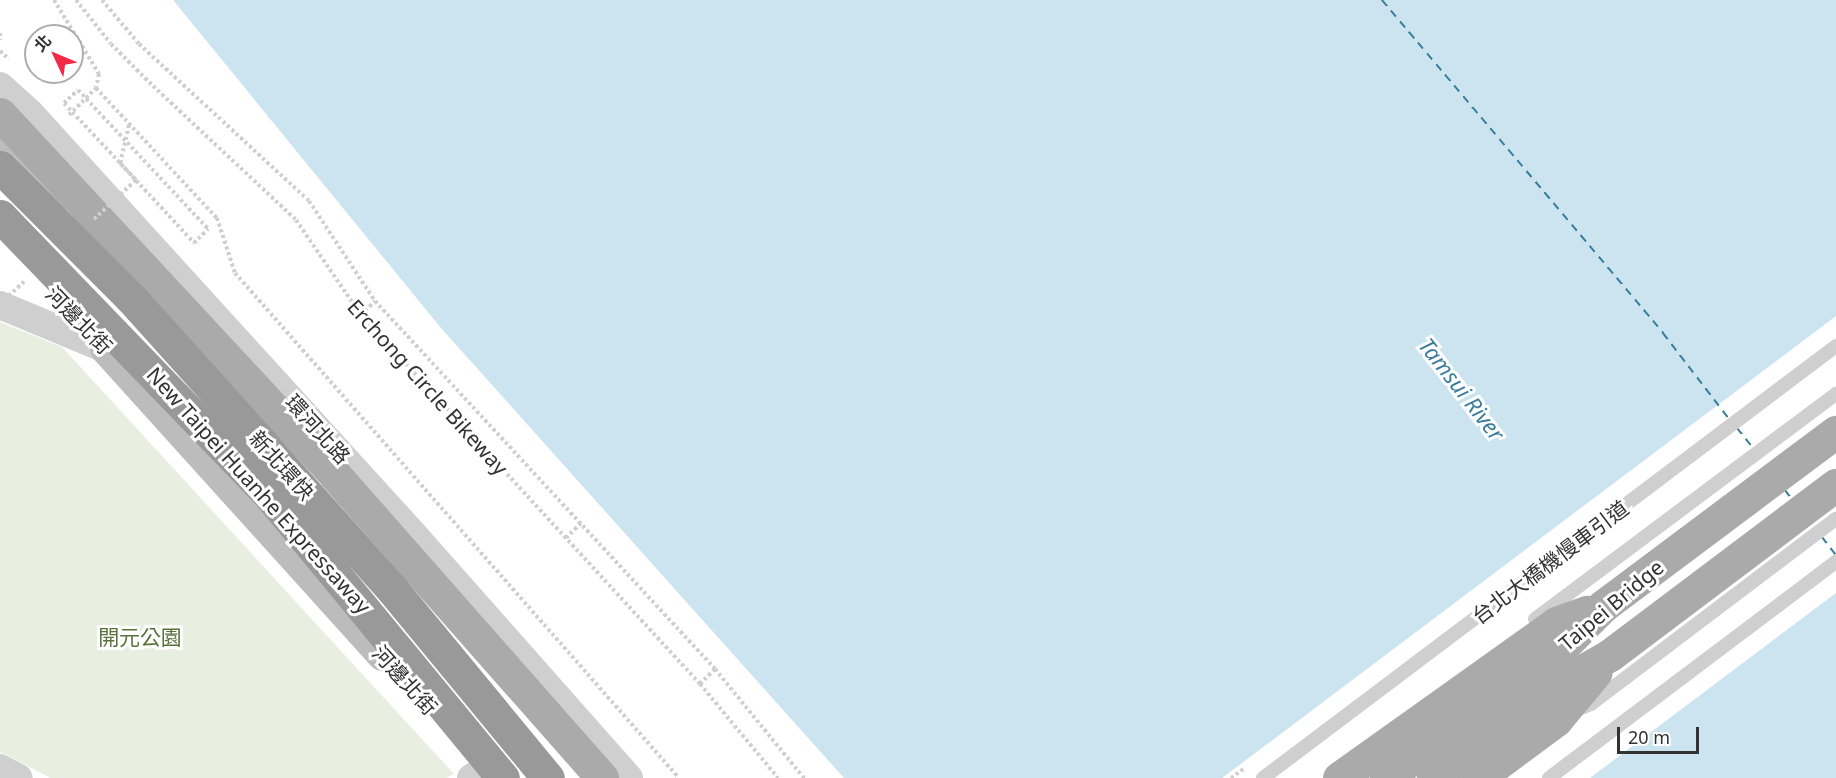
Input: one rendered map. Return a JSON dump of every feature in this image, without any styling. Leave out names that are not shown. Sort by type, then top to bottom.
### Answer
[{"type":"highway","name":"新北環快","points":[[0,167],[131,298],[267,448],[392,589],[548,778]]},
{"type":"highway","name":"New Taipei Huanhe Expressaway","points":[[0,216],[272,498],[488,776]]},
{"type":"main road","points":[[0,114],[284,420],[572,740],[602,778]]},
{"type":"main road","name":"Taipei Bridge","points":[[1386,778],[1566,643],[1603,606],[1836,432]]},
{"type":"main road","name":"Taipei Bridge","points":[[1433,778],[1554,687],[1610,655],[1836,485]]},
{"type":"main road","points":[[1339,778],[1556,622],[1603,606]]},
{"type":"main road","points":[[1478,778],[1556,720],[1610,655]]},
{"type":"street","name":"環河北路","points":[[0,86],[30,113],[407,527],[629,778]]},
{"type":"street","name":"環河北路","points":[[0,143],[210,359],[408,588],[564,778]]},
{"type":"street","name":"河邊北街","points":[[0,240],[108,350],[488,776]]},
{"type":"street","points":[[0,305],[108,350]]},
{"type":"street","points":[[0,768],[19,778]]},
{"type":"lane","name":"台北大橋機慢車引道","points":[[1263,778],[1836,346]]},
{"type":"lane","name":"台北大橋機慢車引道","points":[[1332,778],[1371,741],[1836,394]]},
{"type":"lane","points":[[1556,720],[1591,704],[1836,519]]},
{"type":"lane","points":[[1549,778],[1836,562]]},
{"type":"path","points":[[54,0],[99,74],[96,88],[67,118],[61,112]]},
{"type":"path","name":"Erchong Circle Bikeway","points":[[76,0],[144,78],[296,220],[361,315],[700,684],[778,778]]},
{"type":"path","points":[[102,0],[140,44],[309,201],[375,301],[715,669],[804,778]]},
{"type":"path","points":[[0,33],[0,40]]},
{"type":"path","points":[[96,88],[217,218],[235,273],[679,778]]},
{"type":"path","points":[[129,124],[120,163],[194,243],[208,230],[78,90],[64,103],[136,180]]},
{"type":"path","points":[[361,315],[375,301]]},
{"type":"path","points":[[566,538],[581,523]]},
{"type":"path","points":[[700,684],[715,669]]},
{"type":"green space","name":"開元公園","points":[[0,322],[62,347],[454,774],[447,778],[51,778],[0,752]]},
{"type":"water","name":"Tamsui River","points":[[173,0],[1836,0],[1836,778],[844,778],[441,328]]},
{"type":"pier","points":[[1836,316],[1836,593],[1590,778],[1222,778]]},
{"type":"ferry route","points":[[1382,0],[1663,333],[1730,420]]},
{"type":"ferry route","points":[[1737,428],[1753,448]]},
{"type":"ferry route","points":[[1785,490],[1791,498]]},
{"type":"ferry route","points":[[1822,537],[1836,555]]}]
